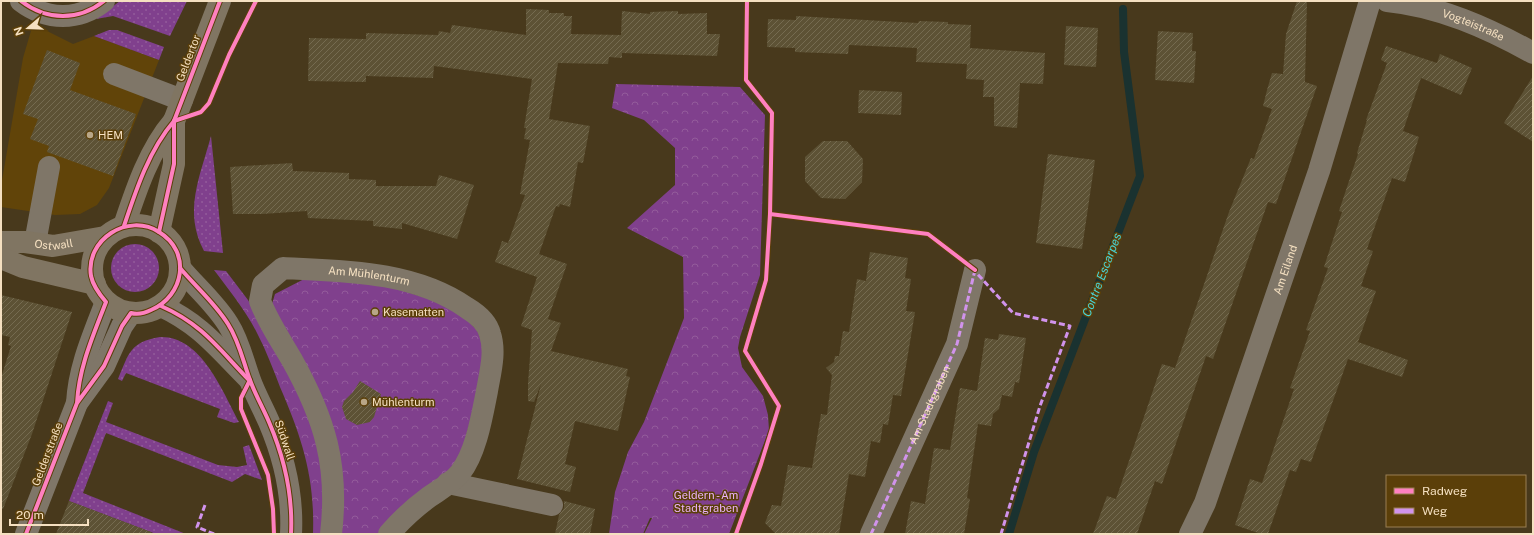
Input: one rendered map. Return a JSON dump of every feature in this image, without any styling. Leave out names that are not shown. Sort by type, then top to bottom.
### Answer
[{"type":"main road","name":"Geldertor","points":[[124,226],[140,182],[153,153],[162,135],[174,121],[220,1]]},
{"type":"main road","name":"Geldertor","points":[[159,232],[174,164],[174,121]]},
{"type":"main road","points":[[135,224],[146,226],[159,232],[170,241],[178,254],[180,268],[178,283],[172,296],[161,306],[147,312],[136,314],[119,310],[106,302],[91,276],[92,263],[96,249],[105,237],[124,226],[135,224]]},
{"type":"main road","name":"Ostwall","points":[[1,242],[34,243],[53,246],[105,237]]},
{"type":"main road","points":[[1,258],[23,267],[95,284]]},
{"type":"street","points":[[21,1],[41,12],[59,17],[87,12],[104,1]]},
{"type":"street","name":"Am Eiland","points":[[1190,534],[1205,503],[1319,170],[1370,1]]},
{"type":"street","name":"Vogteistraße","points":[[1387,1],[1422,6],[1453,16],[1533,53]]},
{"type":"street","points":[[114,74],[182,100]]},
{"type":"street","points":[[34,243],[49,167]]},
{"type":"street","name":"Südwall","points":[[180,268],[227,323],[242,352],[250,380],[269,422],[284,464],[289,488],[291,534]]},
{"type":"street","name":"Am Mühlenturm","points":[[331,534],[334,512],[332,468],[326,438],[309,392],[260,301],[263,285],[283,268],[358,273],[408,282],[450,296],[481,318],[490,333],[493,349],[482,418],[470,457],[460,473],[400,521],[389,534]]},
{"type":"street","name":"Am Stadtgraben","points":[[871,534],[957,344],[975,270]]},
{"type":"street","name":"Gelderstraße","points":[[77,403],[78,384],[83,363],[106,302]]},
{"type":"street","name":"Südwall","points":[[161,306],[179,314],[196,325],[250,380]]},
{"type":"street","name":"Gelderstraße","points":[[26,534],[77,403],[104,366],[122,326],[131,313]]},
{"type":"street","points":[[448,483],[552,505]]},
{"type":"shaded area","points":[[33,24],[73,44],[94,36],[159,60],[109,188],[97,205],[80,214],[55,215],[1,207],[1,186],[23,58]]},
{"type":"green space","points":[[120,1],[187,1],[170,36],[113,16],[96,19]]},
{"type":"green space","points":[[109,30],[117,30],[164,47],[159,60],[94,36]]},
{"type":"green space","name":"Geldern - Am Stadtgraben","points":[[616,84],[740,87],[765,115],[760,275],[740,337],[738,348],[742,367],[763,396],[768,415],[769,430],[729,534],[644,534],[652,518],[650,518],[643,534],[609,534],[615,492],[628,452],[644,422],[684,318],[683,257],[627,228],[675,185],[675,148],[644,120],[612,108]]},
{"type":"green space","points":[[211,136],[223,253],[204,251],[198,236],[195,222],[194,208],[198,180]]},
{"type":"green space","points":[[130,244],[140,244],[152,251],[159,263],[159,273],[152,285],[140,292],[130,292],[122,288],[115,281],[111,273],[111,263],[115,255],[122,248]]},
{"type":"green space","points":[[214,270],[226,271],[248,300],[284,361],[322,445],[325,534],[313,534],[312,494],[306,458],[295,423],[266,353],[248,317]]},
{"type":"green space","points":[[310,276],[367,280],[453,306],[477,330],[482,342],[484,373],[460,457],[449,470],[379,534],[340,534],[342,498],[272,304],[275,294]]},
{"type":"green space","points":[[160,337],[174,339],[187,345],[199,355],[217,381],[239,422],[234,423],[217,417],[220,409],[126,373],[122,381],[118,379],[128,356],[136,346],[150,339]]},
{"type":"green space","points":[[108,401],[113,403],[106,422],[218,465],[237,467],[247,465],[243,447],[249,445],[262,480],[245,474],[232,482],[106,433],[83,493],[186,534],[156,534],[69,501]]},
{"type":"building","points":[[1297,1],[1307,1],[1305,82],[1317,86],[1276,204],[1268,202],[1213,359],[1206,356],[1162,484],[1155,481],[1137,534],[1093,534],[1107,496],[1116,499],[1162,364],[1175,368],[1229,212],[1251,158],[1254,159],[1272,109],[1263,106],[1272,73],[1283,74],[1286,34]]},
{"type":"building","points":[[526,9],[549,10],[549,13],[564,13],[564,16],[572,16],[571,34],[621,35],[622,11],[650,14],[650,12],[678,11],[678,14],[707,13],[707,34],[720,34],[717,56],[622,53],[622,58],[609,57],[608,64],[558,63],[549,119],[590,126],[583,163],[578,162],[570,207],[560,204],[559,207],[556,206],[539,254],[567,264],[548,319],[561,323],[551,351],[628,369],[626,376],[630,377],[618,431],[575,421],[565,464],[576,467],[570,492],[517,479],[541,384],[534,402],[528,401],[532,330],[521,326],[537,277],[495,262],[502,241],[508,243],[525,195],[520,194],[530,140],[524,139],[526,128],[524,128],[532,79],[434,66],[433,78],[366,76],[366,82],[308,81],[309,38],[366,39],[366,33],[438,35],[439,31],[450,33],[452,25],[526,35]]},
{"type":"building","points":[[796,16],[918,23],[919,21],[948,22],[948,24],[971,25],[970,48],[1045,53],[1043,84],[1020,83],[1017,128],[994,126],[994,97],[983,97],[984,80],[966,79],[967,64],[916,62],[917,48],[849,45],[848,54],[795,52],[795,48],[767,47],[768,19],[796,20]]},
{"type":"building","points":[[1066,26],[1098,28],[1096,67],[1064,65]]},
{"type":"building","points":[[1158,31],[1193,33],[1192,51],[1196,51],[1194,83],[1155,80]]},
{"type":"building","points":[[1386,46],[1437,63],[1440,54],[1472,68],[1461,95],[1421,78],[1403,131],[1419,137],[1405,182],[1392,178],[1367,249],[1373,251],[1361,286],[1376,291],[1358,342],[1408,360],[1402,377],[1348,359],[1311,462],[1301,459],[1296,472],[1290,470],[1268,534],[1261,534],[1235,525],[1250,479],[1262,483],[1294,389],[1290,388],[1310,331],[1306,330],[1328,268],[1324,267],[1342,212],[1339,211],[1358,154],[1357,153],[1366,120],[1387,63],[1381,60]]},
{"type":"building","points":[[47,50],[80,63],[70,90],[136,114],[113,176],[47,152],[49,146],[30,139],[38,119],[23,114]]},
{"type":"building","points":[[1533,76],[1533,142],[1504,123]]},
{"type":"building","points":[[859,90],[902,92],[901,115],[858,113]]},
{"type":"building","points":[[823,141],[847,141],[863,159],[862,182],[845,199],[821,198],[805,181],[805,157]]},
{"type":"building","points":[[1048,154],[1095,160],[1082,249],[1036,243]]},
{"type":"building","points":[[292,163],[293,171],[349,173],[349,179],[376,180],[376,186],[436,186],[439,175],[474,185],[457,239],[402,223],[402,229],[373,226],[373,221],[308,218],[307,211],[233,214],[230,167]]},
{"type":"building","points":[[870,252],[908,258],[905,278],[911,279],[906,311],[915,312],[901,396],[893,395],[888,425],[883,424],[880,443],[871,441],[865,477],[849,474],[839,534],[776,534],[765,523],[772,505],[781,506],[788,465],[812,468],[821,414],[827,415],[832,375],[826,368],[834,362],[835,356],[839,356],[843,331],[849,332],[857,279],[866,281]]},
{"type":"building","points":[[1,295],[72,312],[32,434],[3,509],[1,509],[1,378],[11,346],[8,345],[10,337],[1,335]]},
{"type":"building","points":[[999,334],[1026,338],[1019,383],[1015,382],[1012,397],[1002,395],[999,409],[993,414],[991,426],[978,424],[967,498],[970,499],[964,534],[905,534],[911,501],[925,504],[934,448],[950,450],[960,388],[977,391],[985,338],[998,340]]},
{"type":"building","name":"Mühlenturm","points":[[360,381],[381,394],[374,417],[370,422],[357,425],[346,419],[342,407],[344,401],[353,392]]},
{"type":"building","points":[[69,501],[151,532],[151,534],[56,534]]},
{"type":"building","points":[[564,501],[595,509],[590,534],[555,534],[559,515],[564,508]]},
{"type":"waterway","name":"Contre Escarpes","points":[[1009,534],[1034,452],[1140,176],[1124,52],[1123,9]]},
{"type":"marked path","points":[[972,268],[1013,313],[1070,326],[1040,406],[1001,534]]},
{"type":"marked path","points":[[871,534],[957,344],[975,270]]},
{"type":"marked path","points":[[205,505],[197,527],[214,534]]},
{"type":"cycle path","points":[[21,1],[31,8],[41,12],[63,16],[84,12],[94,8],[104,1]]},
{"type":"cycle path","points":[[159,232],[174,164],[174,121],[220,1]]},
{"type":"cycle path","points":[[174,121],[201,112],[209,103],[229,55],[256,1]]},
{"type":"cycle path","points":[[736,534],[761,464],[779,406],[745,351],[766,280],[770,214],[772,113],[746,80],[747,1]]},
{"type":"cycle path","points":[[124,226],[150,157],[165,132],[174,121]]},
{"type":"cycle path","points":[[770,214],[928,234],[975,270]]},
{"type":"cycle path","points":[[26,534],[77,403],[104,366],[122,326],[131,313],[144,313],[162,303],[171,295],[177,284],[180,273],[180,262],[176,251],[169,241],[159,232],[147,227],[134,225],[122,228],[111,233],[102,241],[95,251],[91,263],[91,276],[95,287],[106,302],[84,364],[78,390],[77,403]]},
{"type":"cycle path","points":[[180,268],[217,309],[235,337],[252,385],[274,435],[283,463],[291,505],[291,534]]},
{"type":"cycle path","points":[[161,306],[175,313],[199,329],[248,379]]},
{"type":"cycle path","points":[[250,380],[241,398],[241,409],[268,475],[273,509],[274,534]]},
{"type":"place","name":"HEM","points":[[90,135]]},
{"type":"place","name":"Kasematten","points":[[375,312]]},
{"type":"place","name":"Mühlenturm","points":[[364,402]]}]
